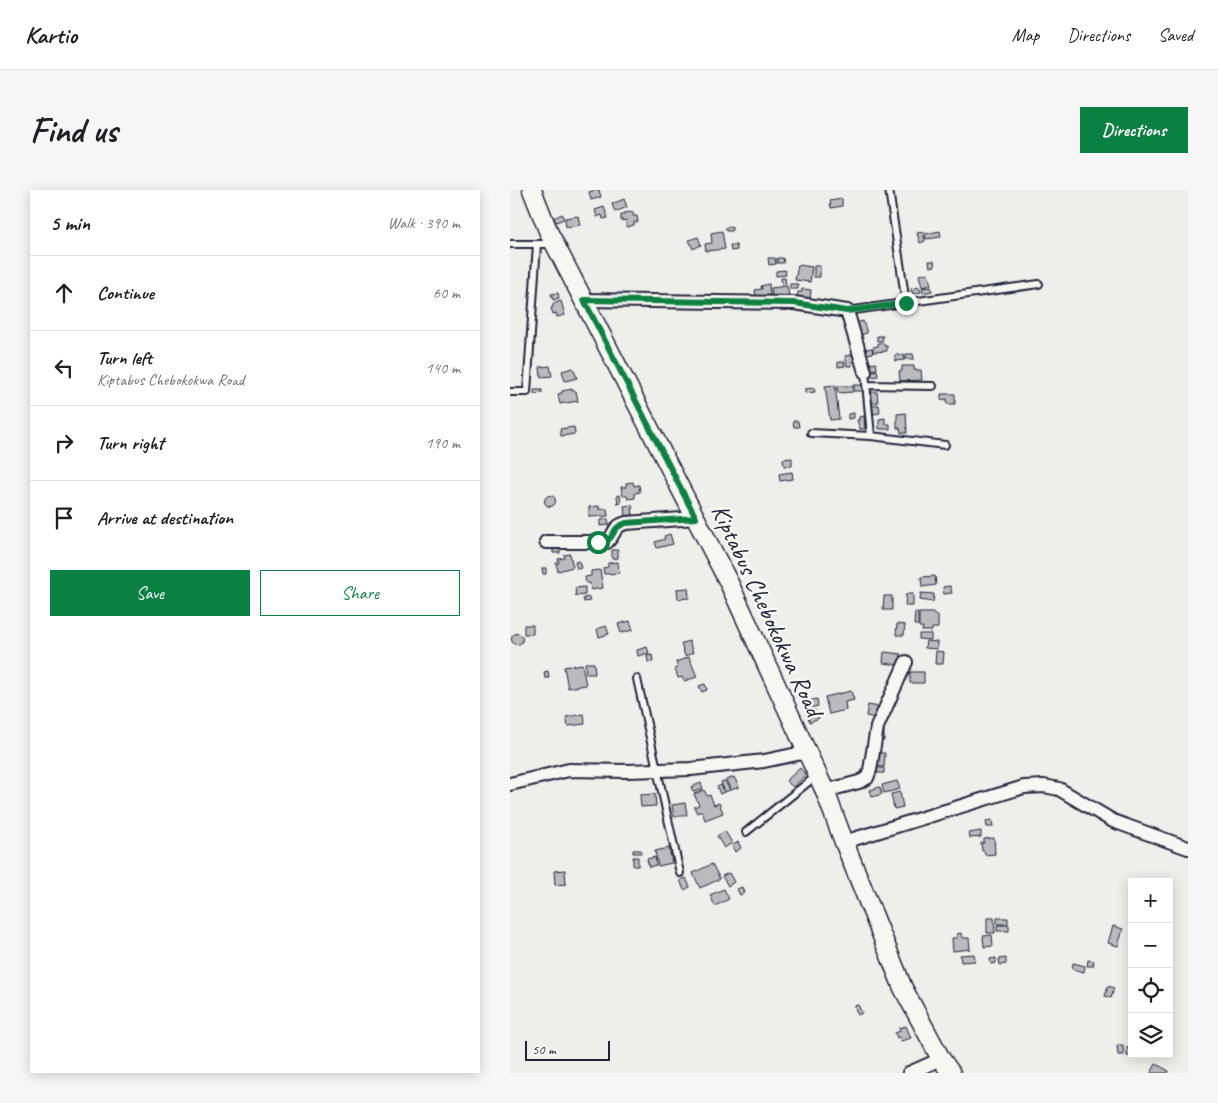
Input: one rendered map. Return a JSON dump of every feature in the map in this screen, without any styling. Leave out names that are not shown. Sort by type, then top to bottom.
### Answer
[{"type":"street","name":"Kiptabus Chebokokwa Road","points":[[532,190],[555,244],[729,583],[825,791],[903,988],[946,1066]]},
{"type":"street","points":[[584,300],[794,303],[847,311],[865,372]]},
{"type":"street","points":[[546,542],[607,542],[619,525],[696,518]]},
{"type":"street","points":[[825,791],[867,778],[877,727],[906,662]]},
{"type":"street","points":[[510,784],[569,770],[691,769],[764,761],[807,752]]},
{"type":"street","points":[[844,842],[1024,787],[1044,786],[1058,790],[1113,821],[1188,848]]},
{"type":"street","points":[[908,1073],[946,1066]]},
{"type":"lane","points":[[889,190],[906,303]]},
{"type":"lane","points":[[510,244],[555,244]]},
{"type":"lane","points":[[510,392],[527,392],[537,244]]},
{"type":"lane","points":[[847,311],[1039,284]]},
{"type":"lane","points":[[865,372],[871,436]]},
{"type":"lane","points":[[866,385],[933,386]]},
{"type":"lane","points":[[812,433],[871,436],[945,445]]},
{"type":"lane","points":[[637,679],[680,873]]},
{"type":"lane","points":[[746,832],[817,775]]},
{"type":"building","points":[[599,190],[601,197],[591,200],[589,192]]},
{"type":"building","points":[[624,199],[627,207],[615,212],[612,204]]},
{"type":"building","points":[[842,199],[842,206],[831,208],[830,201]]},
{"type":"building","points":[[604,207],[608,218],[603,219],[602,215],[597,217],[595,210]]},
{"type":"building","points":[[633,212],[633,216],[637,216],[638,222],[634,222],[634,225],[627,227],[626,220],[621,221],[621,215]]},
{"type":"building","points":[[562,214],[564,219],[556,222],[554,218]]},
{"type":"building","points":[[578,216],[580,225],[566,227],[565,218]]},
{"type":"building","points":[[726,227],[732,227],[732,231],[726,231]]},
{"type":"building","points":[[722,231],[725,249],[706,251],[705,244],[712,243],[711,233]]},
{"type":"building","points":[[940,231],[941,237],[926,239],[925,234]]},
{"type":"building","points":[[923,232],[925,241],[920,243],[917,233]]},
{"type":"building","points":[[698,237],[701,245],[693,249],[689,240]]},
{"type":"building","points":[[730,245],[736,245],[737,250],[731,251]]},
{"type":"building","points":[[768,258],[775,258],[776,264],[769,265]]},
{"type":"building","points":[[777,258],[783,258],[784,263],[777,263]]},
{"type":"building","points":[[929,261],[934,261],[935,266],[930,267]]},
{"type":"building","points":[[798,265],[812,267],[810,282],[795,280]]},
{"type":"building","points":[[814,266],[820,266],[820,277],[814,277]]},
{"type":"building","points":[[785,270],[786,275],[776,276],[776,271]]},
{"type":"building","points":[[928,273],[931,285],[922,287],[919,275]]},
{"type":"building","points":[[781,278],[785,278],[786,284],[782,285]]},
{"type":"building","points":[[769,284],[770,295],[756,297],[755,290],[762,289],[761,286]]},
{"type":"building","points":[[790,284],[798,284],[798,289],[790,289]]},
{"type":"building","points":[[787,286],[789,295],[772,297],[771,288]]},
{"type":"building","points":[[919,287],[921,292],[913,294],[911,289]]},
{"type":"building","points":[[931,287],[932,291],[923,293],[922,288]]},
{"type":"building","points":[[802,289],[811,290],[810,299],[797,298],[798,292],[802,292]]},
{"type":"building","points":[[558,293],[559,298],[553,300],[551,294]]},
{"type":"building","points":[[561,301],[565,315],[557,317],[556,313],[553,314],[551,308],[553,304]]},
{"type":"building","points":[[863,321],[867,333],[860,335],[856,323]]},
{"type":"building","points":[[877,336],[883,336],[882,341],[877,341]]},
{"type":"building","points":[[878,343],[884,343],[884,346],[887,346],[887,351],[873,352],[873,347],[878,346]]},
{"type":"building","points":[[872,348],[873,353],[866,354],[866,349]]},
{"type":"building","points":[[856,354],[857,360],[852,361],[852,366],[847,366],[845,356]]},
{"type":"building","points":[[906,354],[913,354],[914,359],[906,359]]},
{"type":"building","points":[[895,355],[904,355],[905,360],[895,361]]},
{"type":"building","points":[[838,362],[844,362],[845,366],[838,367]]},
{"type":"building","points":[[876,363],[877,369],[870,370],[868,364]]},
{"type":"building","points":[[550,366],[552,376],[541,377],[540,367]]},
{"type":"building","points":[[902,366],[914,366],[914,370],[921,370],[922,380],[900,381],[899,371],[902,371]]},
{"type":"building","points":[[573,368],[577,378],[565,381],[562,371]]},
{"type":"building","points":[[877,370],[878,376],[871,377],[870,372]]},
{"type":"building","points":[[835,385],[839,419],[830,420],[825,386]]},
{"type":"building","points":[[854,385],[864,385],[864,391],[854,391]]},
{"type":"building","points":[[837,386],[853,386],[853,392],[838,393]]},
{"type":"building","points":[[814,388],[815,392],[805,393],[805,389]]},
{"type":"building","points":[[572,389],[572,391],[576,391],[578,401],[560,404],[558,394]]},
{"type":"building","points":[[534,390],[542,390],[542,393],[534,394]]},
{"type":"building","points":[[871,392],[877,392],[878,403],[872,403]]},
{"type":"building","points":[[941,394],[955,394],[955,404],[947,404],[947,399],[941,400]]},
{"type":"building","points":[[879,405],[880,413],[873,414],[872,406]]},
{"type":"building","points":[[854,413],[854,418],[848,419],[848,414]]},
{"type":"building","points":[[906,413],[907,433],[901,433],[900,428],[897,428],[897,414]]},
{"type":"building","points":[[864,416],[865,429],[860,429],[857,420],[859,420],[859,417]]},
{"type":"building","points":[[885,418],[885,424],[890,424],[890,429],[879,429],[879,419]]},
{"type":"building","points":[[793,421],[798,421],[799,427],[794,427]]},
{"type":"building","points":[[574,427],[575,434],[561,436],[560,429]]},
{"type":"building","points":[[792,458],[792,466],[784,466],[783,459]]},
{"type":"building","points":[[792,472],[793,479],[780,481],[779,474]]},
{"type":"building","points":[[633,482],[634,486],[639,485],[640,492],[635,493],[635,498],[628,499],[627,496],[623,496],[621,487],[626,487],[626,483]]},
{"type":"building","points":[[620,495],[621,503],[618,504],[617,496]]},
{"type":"building","points":[[548,496],[552,496],[555,501],[554,505],[548,506],[545,503],[545,499]]},
{"type":"building","points":[[632,505],[633,515],[625,516],[624,506]]},
{"type":"building","points":[[599,506],[599,509],[607,509],[608,516],[589,517],[589,507]]},
{"type":"building","points":[[608,519],[609,525],[600,526],[600,520]]},
{"type":"building","points":[[670,534],[673,544],[657,548],[655,542],[665,539],[664,536]]},
{"type":"building","points":[[553,547],[560,547],[560,553],[553,553]]},
{"type":"building","points":[[612,550],[618,550],[618,558],[612,559]]},
{"type":"building","points":[[570,554],[573,567],[558,571],[556,563],[559,563],[558,559],[565,558],[564,555]]},
{"type":"building","points":[[579,561],[581,568],[577,569],[575,562]]},
{"type":"building","points":[[618,562],[619,573],[604,574],[603,568],[608,567],[608,563]]},
{"type":"building","points":[[542,568],[546,568],[546,574],[543,574]]},
{"type":"building","points":[[600,570],[603,588],[591,590],[590,583],[586,583],[585,577],[591,576],[591,571]]},
{"type":"building","points":[[935,576],[936,585],[922,587],[921,577]]},
{"type":"building","points":[[950,586],[952,593],[944,594],[943,587]]},
{"type":"building","points":[[585,587],[585,595],[576,596],[575,588]]},
{"type":"building","points":[[688,588],[689,598],[678,599],[677,589]]},
{"type":"building","points":[[921,593],[934,594],[933,602],[920,600]]},
{"type":"building","points":[[906,594],[913,594],[913,606],[905,606]]},
{"type":"building","points":[[884,596],[892,596],[892,610],[883,610]]},
{"type":"building","points":[[589,597],[590,601],[584,602],[583,598]]},
{"type":"building","points":[[915,612],[918,613],[918,625],[914,625]]},
{"type":"building","points":[[919,613],[934,613],[934,615],[938,615],[938,628],[932,628],[932,631],[922,631],[923,627],[919,627]]},
{"type":"building","points":[[630,621],[633,630],[621,633],[618,624]]},
{"type":"building","points":[[897,624],[905,625],[904,635],[896,635]]},
{"type":"building","points":[[524,625],[533,625],[533,634],[524,634]]},
{"type":"building","points":[[606,626],[609,634],[599,637],[597,629]]},
{"type":"building","points":[[517,633],[523,639],[517,645],[511,639]]},
{"type":"building","points":[[919,634],[931,634],[931,640],[919,639]]},
{"type":"building","points":[[689,641],[693,653],[685,656],[681,644]]},
{"type":"building","points":[[926,641],[937,642],[937,649],[925,648]]},
{"type":"building","points":[[647,647],[649,653],[638,656],[637,650]]},
{"type":"building","points":[[936,651],[944,652],[943,664],[935,664]]},
{"type":"building","points":[[884,652],[901,654],[900,665],[883,663]]},
{"type":"building","points":[[652,655],[653,662],[648,662],[647,656]]},
{"type":"building","points":[[689,657],[697,677],[684,681],[682,677],[678,678],[675,669],[678,668],[676,662]]},
{"type":"building","points":[[585,663],[594,663],[595,674],[586,674]]},
{"type":"building","points":[[582,664],[586,685],[568,688],[564,667]]},
{"type":"building","points":[[548,671],[549,678],[545,678],[544,672]]},
{"type":"building","points":[[910,672],[924,672],[924,683],[910,683]]},
{"type":"building","points":[[705,684],[707,690],[702,692],[699,686]]},
{"type":"building","points":[[851,691],[854,700],[845,702],[846,710],[829,714],[825,697]]},
{"type":"building","points":[[817,699],[818,706],[805,709],[804,702]]},
{"type":"building","points":[[868,705],[879,707],[876,718],[866,716]]},
{"type":"building","points":[[815,710],[819,718],[810,722],[806,714]]},
{"type":"building","points":[[584,714],[585,724],[568,726],[566,717]]},
{"type":"building","points":[[879,730],[884,730],[884,741],[879,741]]},
{"type":"building","points":[[878,753],[885,753],[884,767],[876,766]]},
{"type":"building","points":[[800,768],[806,775],[793,787],[786,781]]},
{"type":"building","points":[[877,768],[884,768],[884,773],[877,773]]},
{"type":"building","points":[[734,777],[739,787],[731,790],[726,780]]},
{"type":"building","points":[[725,781],[730,790],[725,792],[721,782]]},
{"type":"building","points":[[897,781],[900,789],[884,793],[882,785]]},
{"type":"building","points":[[701,783],[703,789],[693,792],[691,787]]},
{"type":"building","points":[[721,785],[724,792],[720,794],[717,787]]},
{"type":"building","points":[[880,787],[882,794],[872,797],[870,790]]},
{"type":"building","points":[[704,790],[707,796],[710,795],[714,805],[719,803],[723,813],[705,820],[702,811],[697,813],[694,807],[699,805],[694,794]]},
{"type":"building","points":[[900,792],[903,807],[894,809],[891,794]]},
{"type":"building","points":[[655,794],[656,806],[641,807],[640,795]]},
{"type":"building","points":[[685,803],[687,815],[674,817],[672,805]]},
{"type":"building","points":[[992,820],[993,827],[987,827],[986,821]]},
{"type":"building","points":[[725,831],[732,843],[724,848],[717,836]]},
{"type":"building","points":[[981,831],[981,837],[970,838],[969,833]]},
{"type":"building","points":[[994,838],[995,854],[985,855],[984,851],[982,851],[981,843],[984,843],[984,839]]},
{"type":"building","points":[[738,842],[741,848],[735,852],[732,846]]},
{"type":"building","points":[[669,848],[672,863],[658,866],[655,851]]},
{"type":"building","points":[[633,850],[641,850],[641,853],[633,853]]},
{"type":"building","points":[[633,857],[638,857],[638,866],[633,866]]},
{"type":"building","points":[[655,857],[656,865],[649,867],[647,859]]},
{"type":"building","points":[[712,864],[720,879],[700,888],[693,873]]},
{"type":"building","points":[[565,870],[566,884],[555,885],[554,871]]},
{"type":"building","points":[[729,873],[734,882],[728,886],[722,876]]},
{"type":"building","points":[[686,878],[690,887],[684,890],[680,880]]},
{"type":"building","points":[[742,887],[744,893],[740,895],[737,889]]},
{"type":"building","points":[[724,889],[729,899],[715,906],[710,895]]},
{"type":"building","points":[[987,918],[994,918],[995,933],[987,933]]},
{"type":"building","points":[[997,918],[1008,918],[1008,924],[997,924]]},
{"type":"building","points":[[997,925],[1009,925],[1009,931],[997,931]]},
{"type":"building","points":[[1113,926],[1123,929],[1118,946],[1108,943]]},
{"type":"building","points":[[961,933],[962,938],[969,938],[970,949],[953,951],[952,938],[957,938],[957,934]]},
{"type":"building","points":[[992,935],[993,946],[984,947],[983,936]]},
{"type":"building","points":[[974,954],[975,961],[961,962],[960,955]]},
{"type":"building","points":[[996,958],[996,963],[991,964],[990,959]]},
{"type":"building","points":[[1006,958],[1006,964],[1000,965],[999,959]]},
{"type":"building","points":[[1088,960],[1094,961],[1093,966],[1087,966]]},
{"type":"building","points":[[1073,963],[1085,966],[1084,972],[1072,969]]},
{"type":"building","points":[[1108,986],[1114,988],[1111,998],[1105,996]]},
{"type":"building","points":[[858,1005],[862,1013],[858,1015],[854,1006]]},
{"type":"building","points":[[906,1026],[911,1038],[901,1041],[900,1037],[897,1038],[895,1033],[900,1031],[899,1028]]},
{"type":"building","points":[[1117,1045],[1123,1045],[1124,1055],[1118,1055]]},
{"type":"building","points":[[1156,1064],[1169,1071],[1168,1073],[1151,1073]]},
{"type":"route","points":[[598,542],[607,542],[616,528],[626,523],[696,518],[584,300],[794,303],[847,311],[906,303]]}]
